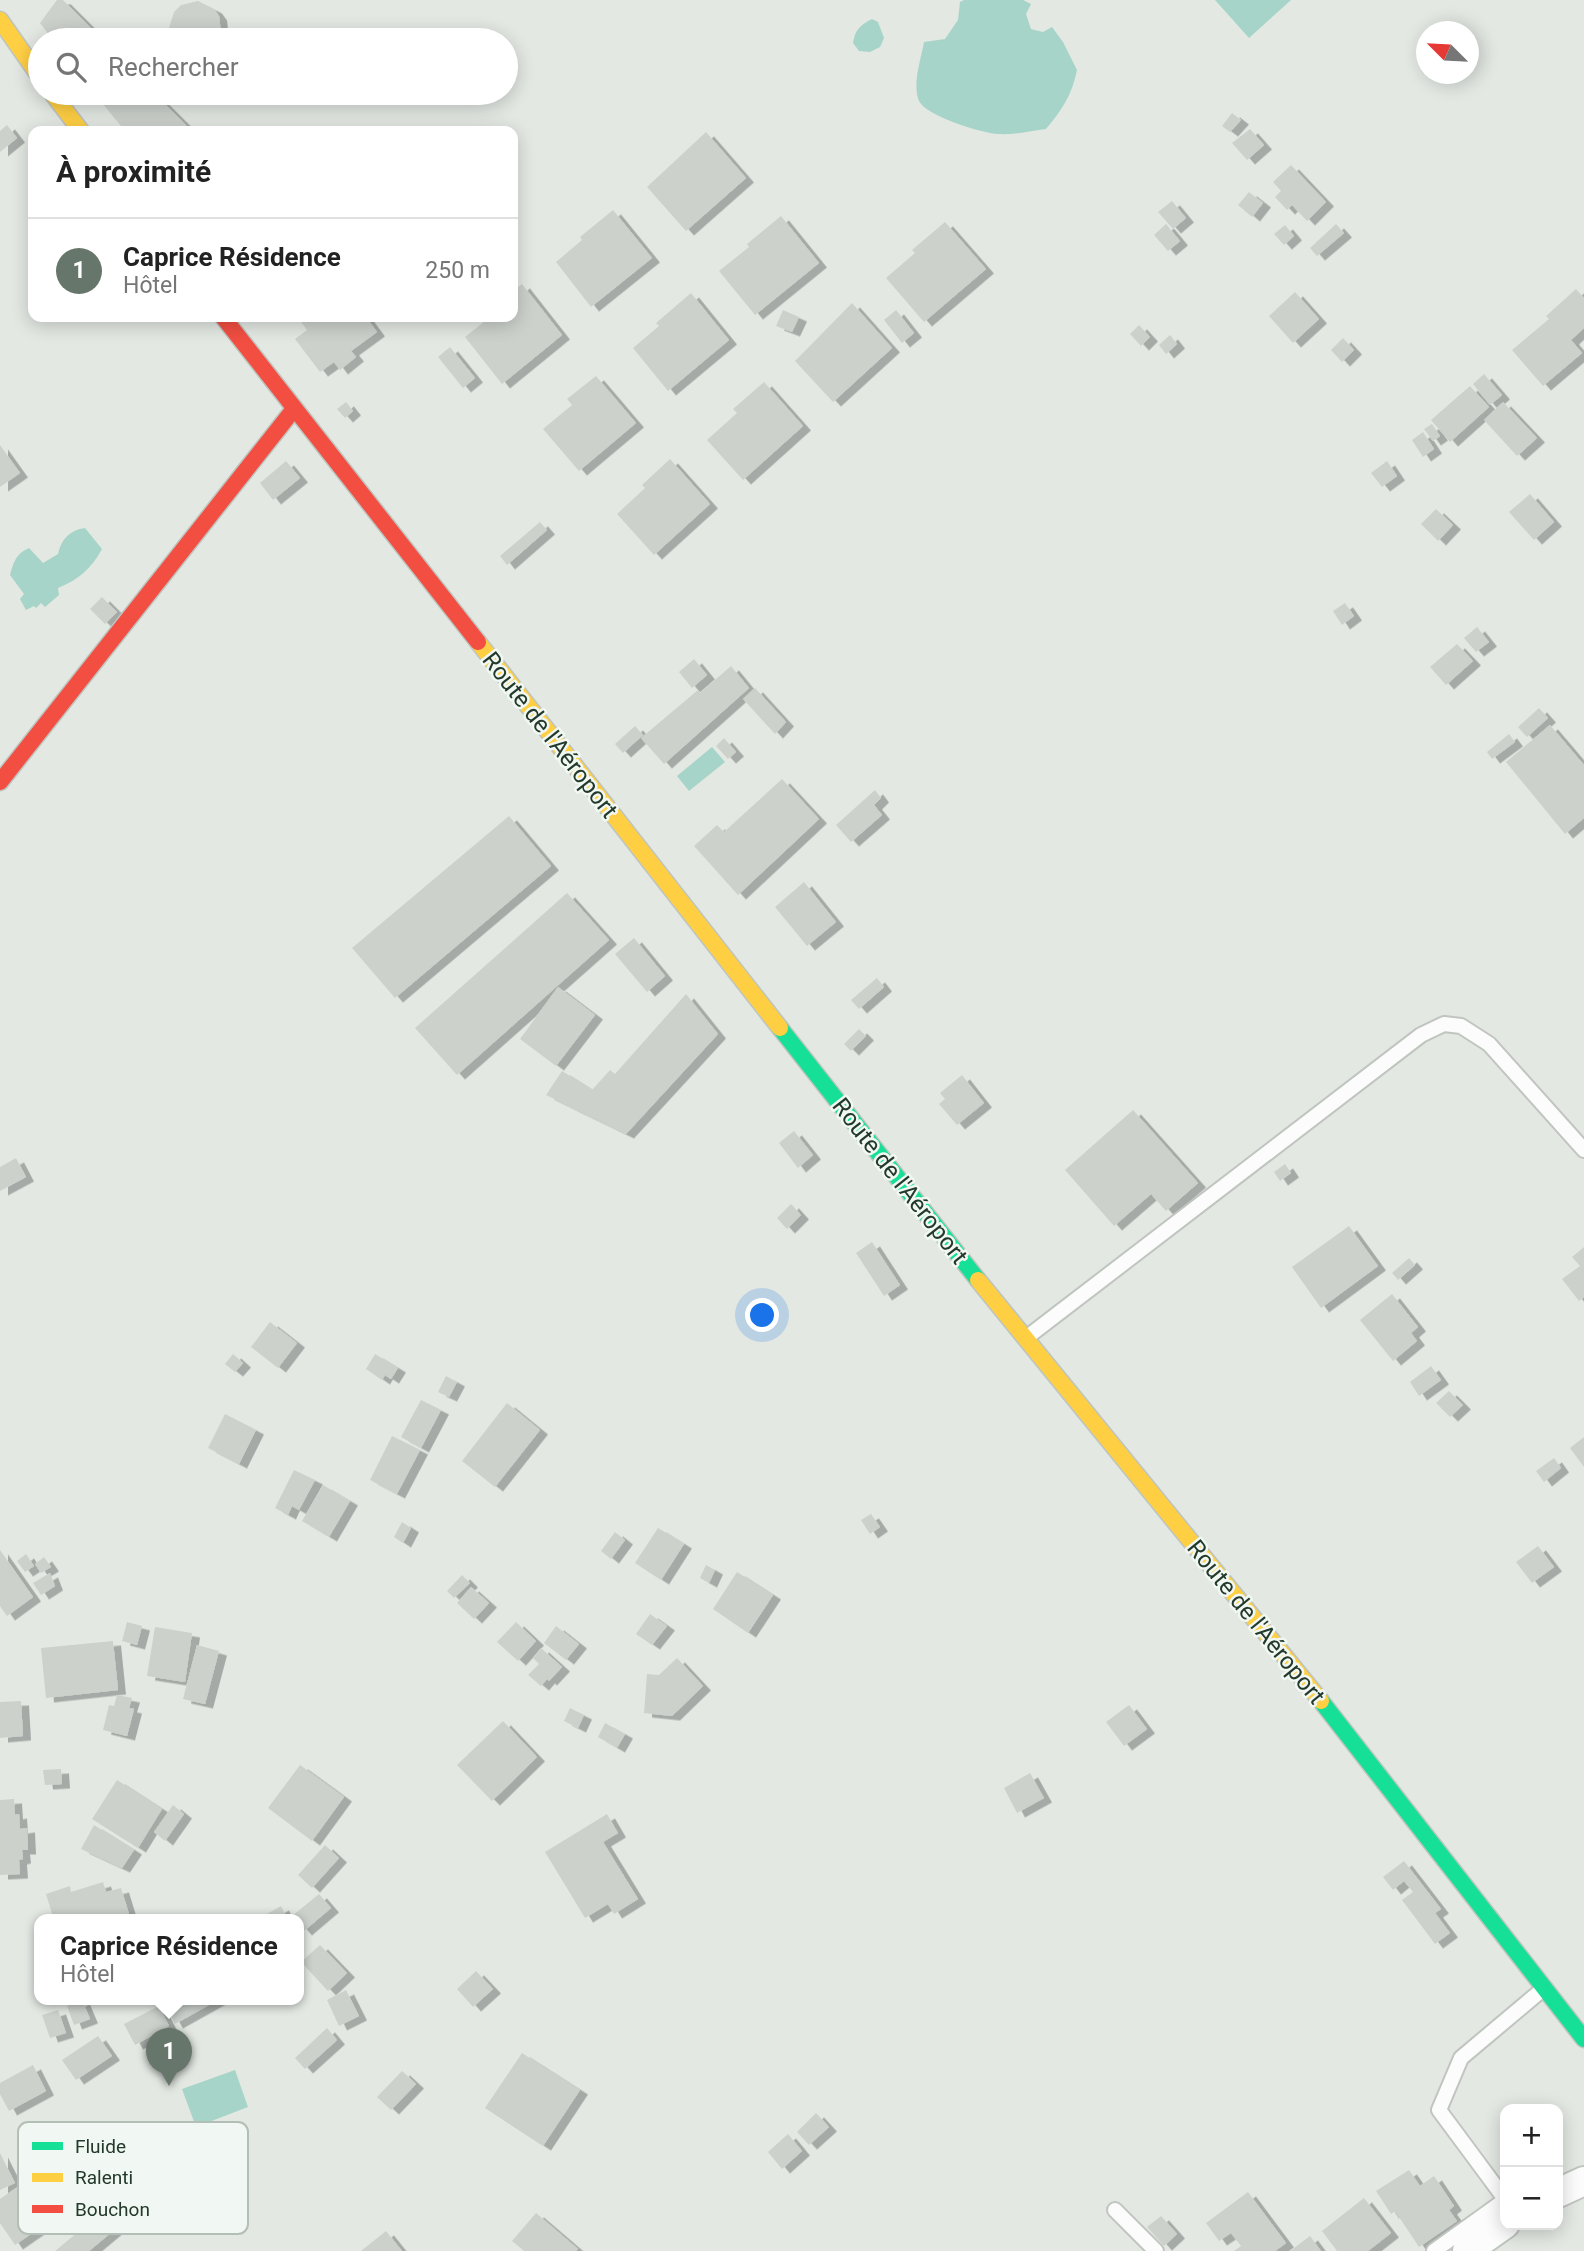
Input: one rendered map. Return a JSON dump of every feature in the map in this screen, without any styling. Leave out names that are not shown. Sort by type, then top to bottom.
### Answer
[{"type":"main road","points":[[0,20],[28,59]]},
{"type":"main road","points":[[61,105],[77,126]]},
{"type":"main road","name":"Route de l'Aéroport","points":[[227,322],[1025,1339],[1278,1646],[1584,2039]]},
{"type":"main road","points":[[0,782],[295,409]]},
{"type":"street","points":[[0,11],[13,0]]},
{"type":"street","points":[[1563,2191],[1584,2181]]},
{"type":"street","points":[[1467,2251],[1500,2228]]},
{"type":"lane","points":[[1025,1339],[1421,1035],[1444,1024],[1461,1026],[1489,1044],[1584,1150]]},
{"type":"lane","points":[[1500,2192],[1439,2110],[1461,2058],[1544,1988]]},
{"type":"lane","points":[[1434,2251],[1500,2203]]},
{"type":"lane","points":[[1115,2210],[1156,2251]]},
{"type":"shaded area","points":[[1023,0],[1031,4],[1026,14],[1031,29],[1043,32],[1052,27],[1063,42],[1077,70],[1066,102],[1046,129],[1010,134],[990,133],[943,118],[919,101],[917,79],[924,42],[945,39],[958,20],[960,2]]},
{"type":"shaded area","points":[[1215,0],[1291,0],[1249,38]]},
{"type":"shaded area","points":[[872,19],[878,22],[884,38],[880,47],[870,52],[859,51],[853,43],[855,35],[861,26]]},
{"type":"shaded area","points":[[85,528],[102,549],[94,562],[78,577],[58,588],[59,595],[45,607],[41,603],[36,608],[34,606],[26,610],[20,599],[24,594],[10,575],[16,558],[29,548],[43,563],[58,554],[67,536]]},
{"type":"shaded area","points":[[712,747],[725,762],[689,791],[677,776]]},
{"type":"shaded area","points":[[235,2070],[248,2107],[209,2122],[194,2122],[182,2089]]},
{"type":"building","points":[[57,0],[63,0],[91,28],[44,28],[40,23]]},
{"type":"building","points":[[198,1],[214,9],[219,16],[220,28],[169,28],[174,12],[181,5]]},
{"type":"building","points":[[104,105],[166,105],[187,126],[121,126]]},
{"type":"building","points":[[1232,113],[1241,120],[1230,132],[1222,126]]},
{"type":"building","points":[[7,125],[17,138],[0,152],[0,131]]},
{"type":"building","points":[[1250,129],[1264,145],[1247,160],[1232,143]]},
{"type":"building","points":[[706,132],[746,178],[686,231],[647,187]]},
{"type":"building","points":[[1291,165],[1326,202],[1307,221],[1292,205],[1287,210],[1275,197],[1281,191],[1273,182]]},
{"type":"building","points":[[1249,192],[1263,203],[1252,217],[1238,205]]},
{"type":"building","points":[[1172,201],[1186,218],[1173,229],[1158,212]]},
{"type":"building","points":[[613,210],[652,258],[591,307],[556,262],[582,240],[580,237]]},
{"type":"building","points":[[781,216],[819,263],[755,315],[719,271]]},
{"type":"building","points":[[945,222],[986,269],[924,322],[886,278],[915,253],[912,250]]},
{"type":"building","points":[[1166,224],[1180,241],[1168,251],[1154,235]]},
{"type":"building","points":[[1336,224],[1344,233],[1317,256],[1310,248]]},
{"type":"building","points":[[1285,225],[1294,236],[1284,245],[1274,234]]},
{"type":"building","points":[[522,284],[562,335],[502,384],[465,337],[484,322],[518,322],[518,287]]},
{"type":"building","points":[[1576,289],[1584,298],[1584,328],[1571,340],[1582,353],[1543,386],[1512,350],[1549,319],[1546,316]]},
{"type":"building","points":[[1295,292],[1319,319],[1293,343],[1269,316]]},
{"type":"building","points":[[691,293],[729,340],[668,391],[633,348],[659,326],[656,323]]},
{"type":"building","points":[[852,303],[892,348],[833,402],[795,361]]},
{"type":"building","points":[[783,310],[799,317],[792,332],[776,326]]},
{"type":"building","points":[[896,310],[914,333],[902,343],[884,320]]},
{"type":"building","points":[[301,322],[370,322],[377,332],[351,351],[356,357],[340,370],[334,362],[320,372],[295,339],[307,330]]},
{"type":"building","points":[[1139,325],[1150,337],[1141,346],[1130,334]]},
{"type":"building","points":[[1170,335],[1177,344],[1166,354],[1159,345]]},
{"type":"building","points":[[1343,338],[1354,350],[1342,362],[1331,350]]},
{"type":"building","points":[[450,347],[475,378],[463,388],[438,357]]},
{"type":"building","points":[[1484,374],[1502,395],[1490,405],[1473,384]]},
{"type":"building","points":[[596,376],[636,423],[579,471],[543,429],[572,405],[567,399]]},
{"type":"building","points":[[764,382],[803,426],[743,480],[707,440],[737,413],[733,409]]},
{"type":"building","points":[[1470,386],[1489,407],[1450,442],[1431,420]]},
{"type":"building","points":[[346,402],[353,411],[345,418],[337,409]]},
{"type":"building","points":[[1503,402],[1537,438],[1517,456],[1484,420]]},
{"type":"building","points":[[1432,424],[1440,436],[1433,441],[1424,429]]},
{"type":"building","points":[[1423,432],[1434,449],[1423,457],[1412,440]]},
{"type":"building","points":[[0,445],[20,473],[0,487]]},
{"type":"building","points":[[670,459],[710,504],[654,555],[617,514],[645,488],[642,485]]},
{"type":"building","points":[[286,461],[300,478],[273,500],[260,483]]},
{"type":"building","points":[[1387,461],[1397,476],[1382,487],[1371,473]]},
{"type":"building","points":[[1530,494],[1554,522],[1534,540],[1509,512]]},
{"type":"building","points":[[1436,509],[1453,525],[1438,541],[1421,524]]},
{"type":"building","points":[[540,522],[547,530],[507,565],[500,556]]},
{"type":"building","points":[[102,597],[117,612],[105,624],[90,609]]},
{"type":"building","points":[[1345,603],[1354,616],[1342,625],[1333,611]]},
{"type":"building","points":[[1477,627],[1489,642],[1476,652],[1464,638]]},
{"type":"building","points":[[1457,644],[1473,661],[1446,685],[1430,667]]},
{"type":"building","points":[[694,659],[707,675],[692,688],[679,672]]},
{"type":"building","points":[[731,666],[749,688],[664,764],[641,738]]},
{"type":"building","points":[[755,688],[786,722],[775,734],[743,699]]},
{"type":"building","points":[[1539,708],[1548,718],[1527,737],[1518,727]]},
{"type":"building","points":[[1550,725],[1584,765],[1584,818],[1565,834],[1506,762]]},
{"type":"building","points":[[635,726],[643,735],[623,753],[615,744]]},
{"type":"building","points":[[1509,734],[1515,742],[1492,759],[1487,752]]},
{"type":"building","points":[[724,738],[736,752],[728,759],[716,746]]},
{"type":"building","points":[[782,779],[819,819],[738,895],[694,846],[717,825],[724,832]]},
{"type":"building","points":[[875,790],[881,798],[874,805],[882,815],[851,842],[836,825]]},
{"type":"building","points":[[509,816],[551,866],[395,998],[352,948]]},
{"type":"building","points":[[804,882],[836,922],[807,946],[775,907]]},
{"type":"building","points":[[567,893],[609,940],[457,1075],[415,1028]]},
{"type":"building","points":[[634,938],[665,976],[647,992],[615,954]]},
{"type":"building","points":[[877,978],[884,987],[859,1009],[851,1000]]},
{"type":"building","points":[[558,987],[595,1015],[556,1066],[520,1039]]},
{"type":"building","points":[[686,994],[718,1034],[626,1134],[546,1095],[562,1071],[592,1090],[610,1070],[615,1074]]},
{"type":"building","points":[[859,1029],[866,1036],[851,1051],[844,1044]]},
{"type":"building","points":[[962,1075],[984,1103],[957,1125],[939,1104],[945,1099],[940,1093]]},
{"type":"building","points":[[1133,1110],[1198,1183],[1166,1211],[1151,1194],[1114,1226],[1065,1170]]},
{"type":"building","points":[[794,1131],[813,1155],[798,1168],[779,1143]]},
{"type":"building","points":[[16,1158],[26,1177],[0,1191],[0,1167]]},
{"type":"building","points":[[1285,1164],[1291,1173],[1280,1181],[1274,1172]]},
{"type":"building","points":[[791,1204],[801,1215],[787,1229],[777,1218]]},
{"type":"building","points":[[1349,1226],[1378,1266],[1321,1308],[1292,1267]]},
{"type":"building","points":[[872,1242],[900,1285],[884,1296],[856,1253]]},
{"type":"building","points":[[1584,1247],[1584,1297],[1579,1301],[1562,1279],[1580,1266],[1572,1257]]},
{"type":"building","points":[[1409,1258],[1415,1265],[1398,1280],[1392,1273]]},
{"type":"building","points":[[1392,1294],[1418,1327],[1411,1333],[1417,1341],[1393,1361],[1360,1320]]},
{"type":"building","points":[[270,1322],[297,1343],[278,1368],[251,1347]]},
{"type":"building","points":[[233,1354],[243,1363],[235,1372],[225,1364]]},
{"type":"building","points":[[375,1354],[398,1368],[391,1379],[385,1375],[382,1380],[366,1369]]},
{"type":"building","points":[[1431,1366],[1441,1380],[1419,1396],[1410,1382]]},
{"type":"building","points":[[446,1376],[457,1382],[449,1397],[438,1392]]},
{"type":"building","points":[[1449,1391],[1463,1405],[1450,1417],[1436,1403]]},
{"type":"building","points":[[421,1400],[441,1410],[421,1448],[401,1437]]},
{"type":"building","points":[[507,1403],[540,1430],[495,1487],[462,1461]]},
{"type":"building","points":[[225,1414],[256,1430],[239,1464],[208,1448]]},
{"type":"building","points":[[392,1436],[420,1450],[397,1494],[370,1480]]},
{"type":"building","points":[[1584,1437],[1584,1467],[1570,1448]]},
{"type":"building","points":[[1554,1458],[1561,1468],[1544,1482],[1536,1471]]},
{"type":"building","points":[[294,1470],[315,1480],[299,1510],[292,1506],[288,1515],[275,1508]]},
{"type":"building","points":[[323,1485],[350,1501],[329,1537],[302,1521]]},
{"type":"building","points":[[871,1514],[880,1527],[870,1534],[861,1520]]},
{"type":"building","points":[[402,1522],[411,1528],[403,1543],[394,1537]]},
{"type":"building","points":[[658,1528],[684,1544],[661,1580],[635,1563]]},
{"type":"building","points":[[615,1532],[625,1540],[611,1559],[601,1551]]},
{"type":"building","points":[[1538,1546],[1554,1567],[1532,1583],[1516,1562]]},
{"type":"building","points":[[0,1550],[33,1597],[7,1616],[0,1606]]},
{"type":"building","points":[[26,1554],[34,1566],[25,1572],[17,1561]]},
{"type":"building","points":[[44,1557],[51,1567],[41,1573],[35,1564]]},
{"type":"building","points":[[706,1565],[715,1570],[709,1583],[700,1578]]},
{"type":"building","points":[[737,1572],[773,1595],[748,1633],[713,1609]]},
{"type":"building","points":[[50,1573],[55,1586],[41,1595],[33,1583]]},
{"type":"building","points":[[462,1575],[470,1583],[454,1598],[447,1591]]},
{"type":"building","points":[[471,1587],[489,1603],[474,1619],[457,1603]]},
{"type":"building","points":[[650,1614],[667,1626],[652,1645],[636,1634]]},
{"type":"building","points":[[127,1622],[142,1626],[137,1645],[122,1641]]},
{"type":"building","points":[[516,1622],[536,1641],[518,1661],[497,1642]]},
{"type":"building","points":[[556,1626],[579,1644],[566,1660],[544,1643]]},
{"type":"building","points":[[155,1627],[192,1633],[185,1682],[147,1676]]},
{"type":"building","points":[[113,1641],[118,1690],[46,1698],[41,1648]]},
{"type":"building","points":[[197,1645],[219,1651],[205,1704],[183,1699]]},
{"type":"building","points":[[541,1648],[562,1667],[541,1686],[528,1675],[539,1664],[533,1658]]},
{"type":"building","points":[[677,1658],[703,1686],[672,1716],[644,1713],[647,1674],[659,1675]]},
{"type":"building","points":[[117,1695],[132,1698],[129,1708],[134,1709],[127,1736],[103,1730],[109,1705],[114,1706]]},
{"type":"building","points":[[21,1701],[23,1736],[0,1738],[0,1702]]},
{"type":"building","points":[[1129,1705],[1147,1729],[1124,1746],[1106,1722]]},
{"type":"building","points":[[570,1708],[584,1715],[578,1728],[564,1721]]},
{"type":"building","points":[[503,1721],[537,1757],[492,1801],[457,1765]]},
{"type":"building","points":[[605,1723],[625,1734],[617,1748],[598,1737]]},
{"type":"building","points":[[300,1765],[344,1797],[312,1841],[268,1808]]},
{"type":"building","points":[[61,1769],[62,1784],[45,1785],[43,1770]]},
{"type":"building","points":[[1030,1773],[1044,1798],[1017,1813],[1004,1788]]},
{"type":"building","points":[[117,1780],[162,1809],[138,1848],[92,1819]]},
{"type":"building","points":[[14,1799],[15,1815],[19,1814],[20,1829],[27,1828],[28,1850],[22,1850],[23,1859],[19,1860],[20,1874],[0,1875],[0,1800]]},
{"type":"building","points":[[173,1805],[184,1814],[165,1841],[154,1832]]},
{"type":"building","points":[[607,1814],[618,1833],[603,1842],[638,1899],[614,1914],[608,1904],[585,1918],[545,1852]]},
{"type":"building","points":[[94,1825],[134,1850],[122,1868],[81,1849]]},
{"type":"building","points":[[325,1845],[339,1858],[312,1888],[298,1875]]},
{"type":"building","points":[[1404,1861],[1441,1909],[1435,1913],[1450,1933],[1435,1944],[1402,1900],[1413,1892],[1404,1881],[1393,1890],[1383,1877]]},
{"type":"building","points":[[103,1882],[106,1892],[121,1888],[129,1914],[52,1914],[46,1894],[70,1886],[71,1892]]},
{"type":"building","points":[[319,1894],[331,1908],[304,1931],[304,1914],[294,1914]]},
{"type":"building","points":[[281,1906],[285,1914],[267,1914]]},
{"type":"building","points":[[320,1945],[347,1973],[328,1991],[304,1965],[304,1959]]},
{"type":"building","points":[[476,1971],[493,1989],[473,2007],[457,1989]]},
{"type":"building","points":[[346,1990],[359,2016],[339,2026],[327,2000]]},
{"type":"building","points":[[84,2005],[90,2019],[74,2025],[67,2006]]},
{"type":"building","points":[[164,2005],[209,2005],[175,2024]]},
{"type":"building","points":[[159,2006],[169,2026],[135,2045],[124,2024]]},
{"type":"building","points":[[58,2010],[66,2033],[50,2038],[42,2015]]},
{"type":"building","points":[[327,2028],[337,2040],[305,2069],[295,2058]]},
{"type":"building","points":[[98,2036],[112,2056],[76,2080],[62,2060]]},
{"type":"building","points":[[522,2053],[580,2090],[543,2146],[485,2108]]},
{"type":"building","points":[[33,2065],[46,2091],[9,2111],[0,2094],[0,2083]]},
{"type":"building","points":[[402,2071],[416,2084],[391,2110],[377,2097]]},
{"type":"building","points":[[816,2113],[829,2127],[809,2145],[797,2132]]},
{"type":"building","points":[[788,2134],[802,2151],[782,2169],[768,2152]]},
{"type":"building","points":[[0,2153],[15,2183],[0,2190]]},
{"type":"building","points":[[1409,2170],[1420,2186],[1434,2176],[1454,2206],[1449,2210],[1457,2221],[1419,2247],[1395,2211],[1391,2214],[1376,2191]]},
{"type":"building","points":[[18,2187],[18,2234],[31,2234],[15,2245],[0,2223],[0,2199]]},
{"type":"building","points":[[1248,2192],[1286,2243],[1275,2251],[1234,2251],[1241,2246],[1231,2233],[1219,2241],[1206,2223]]},
{"type":"building","points":[[1364,2198],[1391,2233],[1368,2251],[1337,2251],[1322,2231]]},
{"type":"building","points":[[536,2213],[578,2249],[524,2251],[512,2241]]},
{"type":"building","points":[[1161,2216],[1177,2234],[1164,2246],[1147,2227]]},
{"type":"building","points":[[386,2231],[402,2251],[361,2251]]},
{"type":"building","points":[[76,2234],[109,2234],[89,2251],[55,2251]]},
{"type":"building","points":[[1310,2236],[1321,2251],[1290,2251]]},
{"type":"traffic: fast","points":[[780,1028],[978,1280]]},
{"type":"traffic: fast","points":[[1321,1701],[1584,2039]]},
{"type":"traffic: slow","points":[[0,20],[28,60]]},
{"type":"traffic: slow","points":[[61,105],[77,126]]},
{"type":"traffic: slow","points":[[478,642],[780,1028]]},
{"type":"traffic: slow","points":[[978,1280],[1321,1701]]},
{"type":"traffic: jam","points":[[227,322],[478,642]]},
{"type":"traffic: jam","points":[[0,782],[294,409]]},
{"type":"place","name":"Caprice Résidence","points":[[169,2086]]}]
